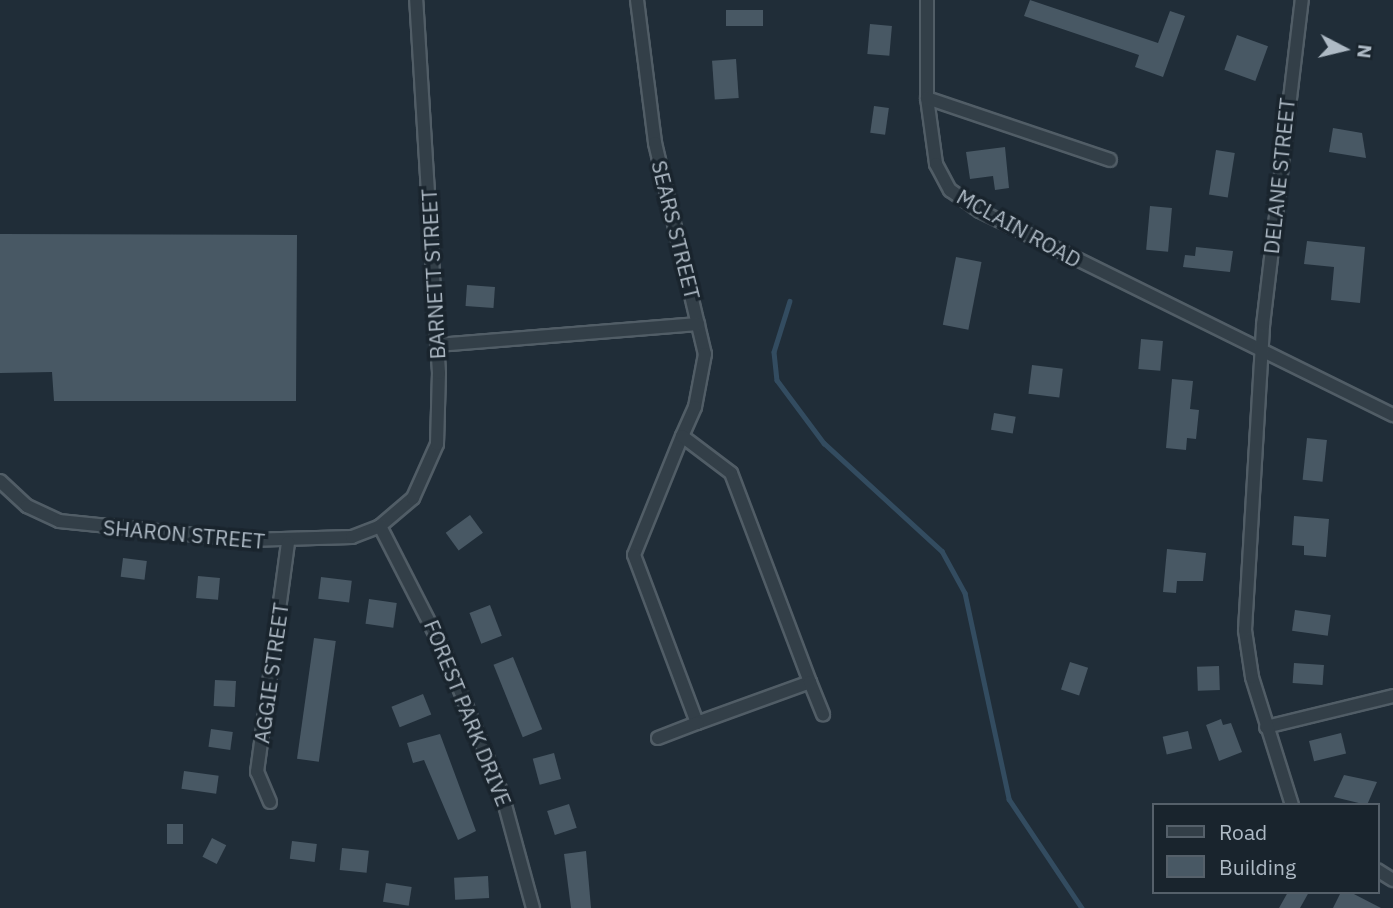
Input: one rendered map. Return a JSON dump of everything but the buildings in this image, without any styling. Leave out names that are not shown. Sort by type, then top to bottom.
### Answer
[{"type":"street","name":"BARNETT STREET","points":[[380,526],[413,498],[431,469],[437,444],[437,345],[416,0]]},
{"type":"street","name":"SEARS STREET","points":[[437,345],[698,324],[655,143],[637,0]]},
{"type":"street","name":"MCLAIN ROAD","points":[[927,0],[927,98],[936,164],[963,201],[1393,415]]},
{"type":"street","name":"DELANE STREET","points":[[1262,352],[1283,124],[1302,0]]},
{"type":"street","points":[[927,98],[1110,160]]},
{"type":"street","points":[[697,723],[634,555],[682,436],[705,368],[698,324]]},
{"type":"street","points":[[1262,352],[1244,630],[1266,727],[1291,803]]},
{"type":"street","points":[[682,436],[731,473],[823,715]]},
{"type":"street","name":"SHARON STREET","points":[[0,481],[27,506],[73,525],[288,542],[352,537],[380,526]]},
{"type":"street","name":"FOREST PARK DRIVE","points":[[380,526],[463,696],[520,845],[533,908]]},
{"type":"street","name":"AGGIE STREET","points":[[270,802],[257,772],[288,542]]},
{"type":"street","points":[[658,738],[810,682]]},
{"type":"street","points":[[1266,727],[1393,696]]},
{"type":"waterway","points":[[790,301],[774,352],[777,380],[824,443],[942,551],[965,593],[1009,799],[1082,908]]}]
